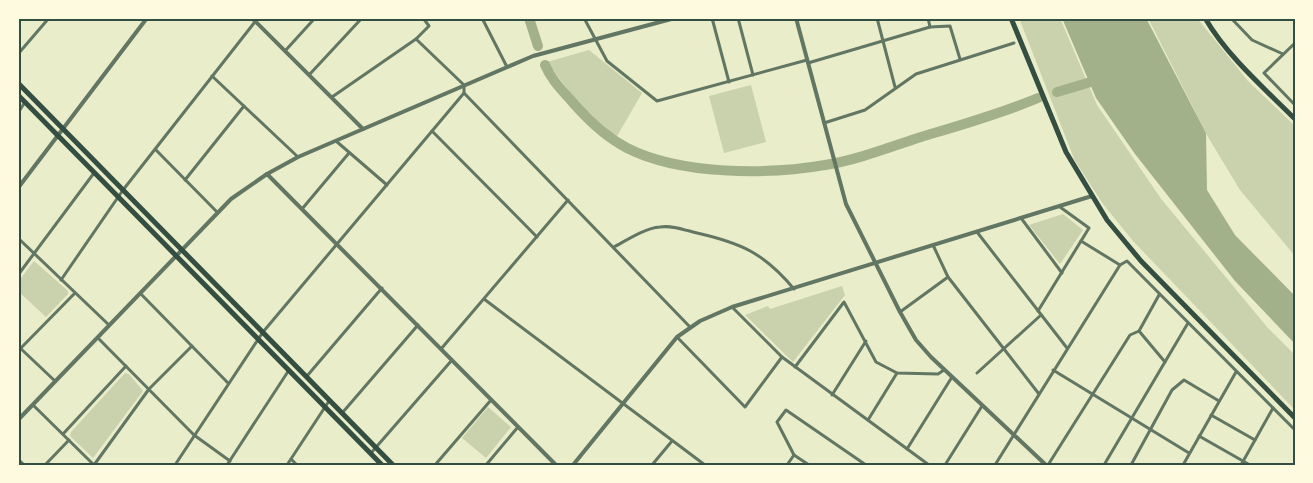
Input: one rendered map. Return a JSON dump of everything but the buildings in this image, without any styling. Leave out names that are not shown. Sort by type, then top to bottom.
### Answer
[{"type":"main road","points":[[1011,18],[1066,152],[1092,196],[1141,261],[1295,418]]},
{"type":"main road","points":[[1205,18],[1232,54],[1295,119]]},
{"type":"main road","points":[[18,84],[393,465]]},
{"type":"main road","points":[[18,95],[382,465]]},
{"type":"street","points":[[18,54],[49,18]]},
{"type":"street","points":[[18,188],[147,18]]},
{"type":"street","points":[[285,51],[315,18]]},
{"type":"street","points":[[309,75],[362,18]]},
{"type":"street","points":[[332,97],[416,39],[429,26],[423,18]]},
{"type":"street","points":[[482,18],[507,66]]},
{"type":"street","points":[[584,18],[608,61],[657,101],[930,27],[950,26],[960,59]]},
{"type":"street","points":[[18,420],[218,213],[267,174],[298,157],[507,66],[661,20],[675,18]]},
{"type":"street","points":[[712,18],[729,82]]},
{"type":"street","points":[[738,18],[753,75]]},
{"type":"street","points":[[796,18],[846,204],[900,312],[916,340],[944,370],[1047,465],[1130,335],[1139,331],[1160,295]]},
{"type":"street","points":[[877,18],[896,87]]},
{"type":"street","points":[[928,18],[930,27]]},
{"type":"street","points":[[1232,18],[1252,40],[1283,54]]},
{"type":"street","points":[[61,280],[123,190],[255,19],[363,129]]},
{"type":"street","points":[[174,465],[263,332],[464,93],[464,85],[416,39]]},
{"type":"street","points":[[824,123],[865,110],[916,74],[1014,43]]},
{"type":"street","points":[[1295,43],[1264,73],[1295,105]]},
{"type":"street","points":[[212,76],[298,157]]},
{"type":"street","points":[[464,93],[690,327]]},
{"type":"street","points":[[18,113],[25,102]]},
{"type":"street","points":[[185,180],[244,106]]},
{"type":"street","points":[[432,131],[537,237]]},
{"type":"street","points":[[335,141],[387,185]]},
{"type":"street","points":[[155,149],[218,213]]},
{"type":"street","points":[[302,209],[349,153]]},
{"type":"street","points":[[18,275],[94,172]]},
{"type":"street","points":[[267,174],[556,465]]},
{"type":"street","points":[[573,465],[677,337],[690,327],[732,307],[1092,196]]},
{"type":"street","points":[[441,349],[568,200]]},
{"type":"street","points":[[977,373],[1040,313],[1089,228],[1060,207]]},
{"type":"street","points":[[1020,218],[1062,273]]},
{"type":"street","points":[[614,247],[659,226],[729,240],[752,251],[776,267],[794,289]]},
{"type":"street","points":[[977,232],[1067,348]]},
{"type":"street","points":[[18,238],[109,325]]},
{"type":"street","points":[[1081,241],[1120,265]]},
{"type":"street","points":[[933,246],[948,277],[1039,394]]},
{"type":"street","points":[[995,465],[1120,265],[1127,261],[1295,430]]},
{"type":"street","points":[[900,312],[948,277]]},
{"type":"street","points":[[307,377],[382,288]]},
{"type":"street","points":[[55,381],[19,349],[75,293]]},
{"type":"street","points":[[140,293],[228,383]]},
{"type":"street","points":[[484,299],[705,465]]},
{"type":"street","points":[[795,368],[844,302],[876,362],[897,373],[938,374],[944,370]]},
{"type":"street","points":[[732,307],[795,368],[929,465]]},
{"type":"street","points":[[1104,465],[1188,323]]},
{"type":"street","points":[[343,412],[418,325]]},
{"type":"street","points":[[1139,331],[1165,363]]},
{"type":"street","points":[[677,337],[745,407],[782,357]]},
{"type":"street","points":[[97,338],[194,435],[230,461]]},
{"type":"street","points":[[832,395],[866,341]]},
{"type":"street","points":[[33,405],[94,465],[149,389],[192,346]]},
{"type":"street","points":[[370,453],[452,360]]},
{"type":"street","points":[[227,465],[295,364]]},
{"type":"street","points":[[63,434],[126,366]]},
{"type":"street","points":[[1053,370],[1189,453]]},
{"type":"street","points":[[1183,465],[1236,372]]},
{"type":"street","points":[[868,421],[897,373]]},
{"type":"street","points":[[907,449],[952,377]]},
{"type":"street","points":[[1131,465],[1172,390],[1184,380],[1219,401]]},
{"type":"street","points":[[287,465],[324,405],[330,400]]},
{"type":"street","points":[[435,465],[491,400]]},
{"type":"street","points":[[945,465],[982,406]]},
{"type":"street","points":[[1242,463],[1273,408]]},
{"type":"street","points":[[809,465],[794,454],[777,425],[786,410],[866,465]]},
{"type":"street","points":[[1211,415],[1255,440]]},
{"type":"street","points":[[486,465],[518,427]]},
{"type":"street","points":[[1199,436],[1242,463],[1250,465]]},
{"type":"street","points":[[45,465],[69,440]]},
{"type":"street","points":[[652,465],[672,441]]},
{"type":"street","points":[[787,465],[794,454]]},
{"type":"street","points":[[18,459],[24,465]]},
{"type":"street","points":[[291,459],[297,465]]},
{"type":"street","points":[[490,460],[496,465]]},
{"type":"shaded area","points":[[1019,18],[1060,18],[1097,105],[1162,200],[1267,327],[1295,355],[1295,410],[1133,241],[1103,204],[1075,161]]},
{"type":"shaded area","points":[[1062,18],[1146,18],[1206,133],[1207,190],[1235,235],[1295,296],[1295,344],[1235,281],[1135,154],[1096,98]]},
{"type":"shaded area","points":[[1148,18],[1197,18],[1248,81],[1295,126],[1295,256],[1240,190],[1208,137]]},
{"type":"shaded area","points":[[589,50],[642,93],[616,138],[591,120],[547,62]]},
{"type":"shaded area","points":[[751,85],[766,142],[724,153],[709,96]]},
{"type":"shaded area","points":[[1063,214],[1083,230],[1060,264],[1029,225]]},
{"type":"shaded area","points":[[34,261],[68,291],[68,294],[46,317],[18,291],[18,282]]},
{"type":"shaded area","points":[[842,286],[845,295],[793,362],[745,315],[768,306],[770,309]]},
{"type":"shaded area","points":[[125,373],[129,374],[143,391],[93,458],[70,436],[71,432]]},
{"type":"shaded area","points":[[488,407],[511,427],[486,458],[462,438]]},
{"type":"waterway","points":[[529,18],[538,46]]},
{"type":"waterway","points":[[545,65],[554,81],[581,111],[619,144],[648,157],[672,163],[724,170],[777,170],[837,163],[980,119],[1038,98]]},
{"type":"waterway","points":[[1057,92],[1101,79]]}]
